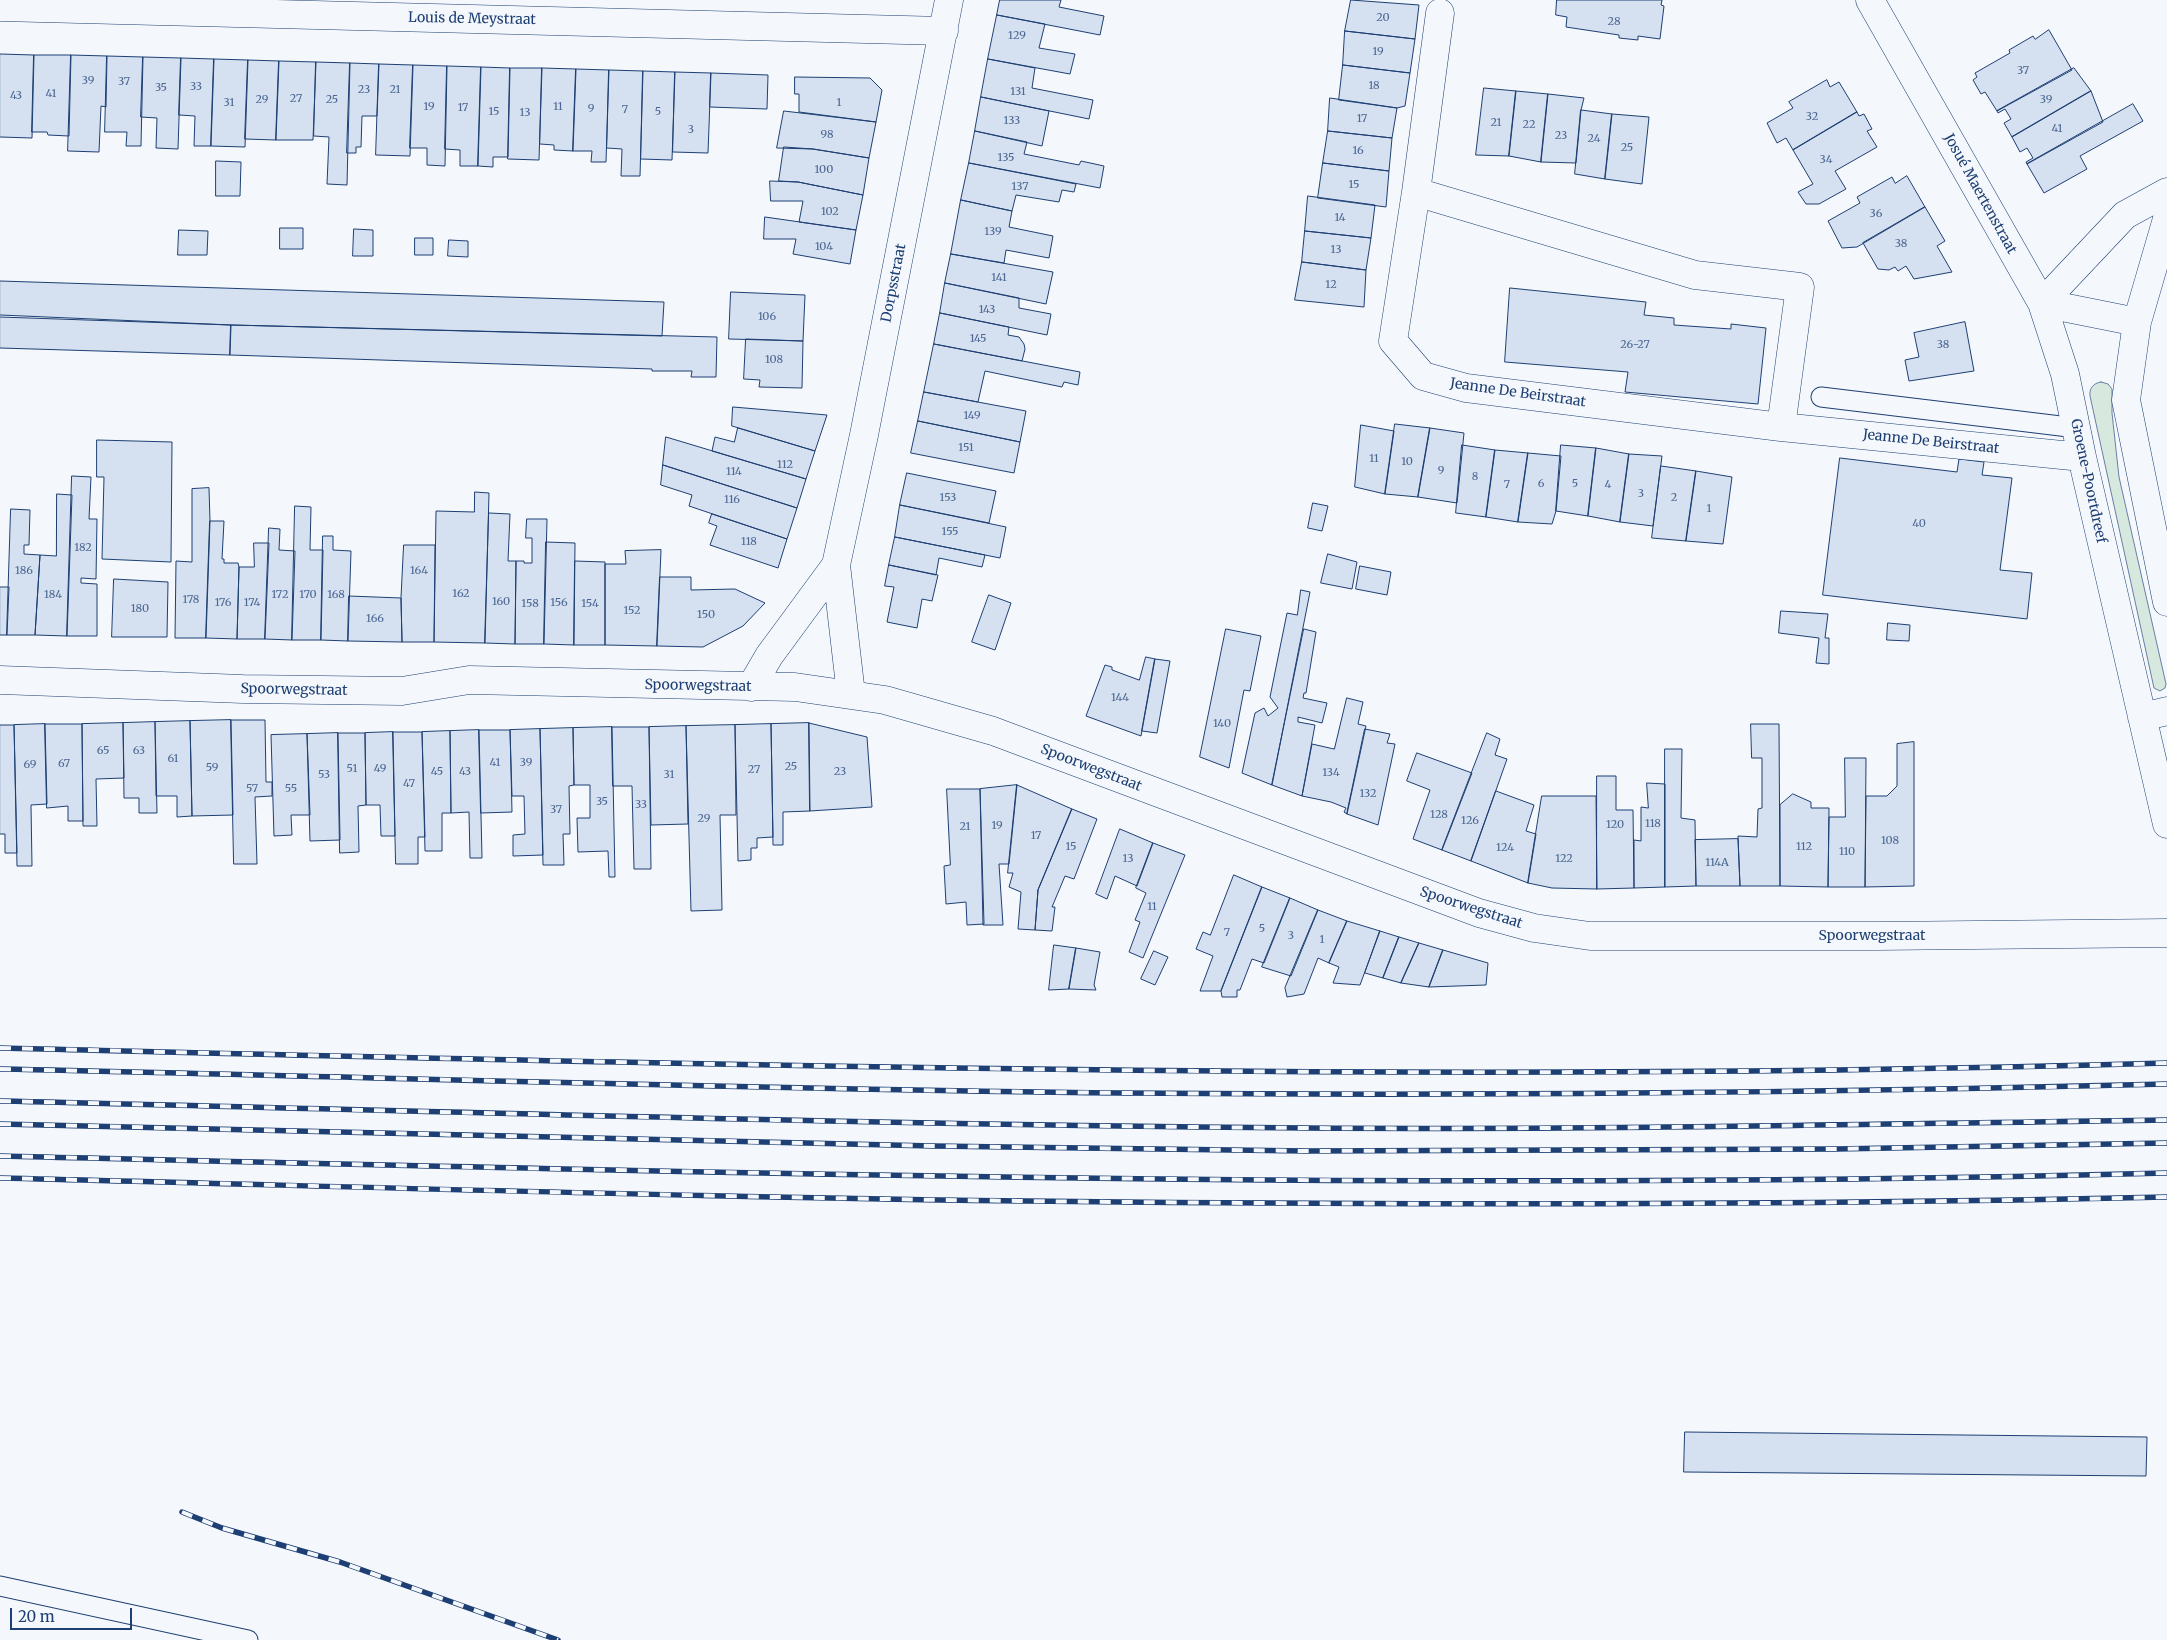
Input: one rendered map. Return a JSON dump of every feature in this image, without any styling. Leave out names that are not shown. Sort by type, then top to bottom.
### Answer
[{"type":"street","name":"Dorpsstraat","points":[[851,694],[836,565],[864,435],[950,0]]},
{"type":"street","name":"Josué Maertenstraat","points":[[1870,0],[2042,303]]},
{"type":"street","name":"Louis de Meystraat","points":[[0,7],[944,31]]},
{"type":"street","name":"Jeanne De Beirstraat","points":[[1440,13],[1416,192],[1393,341],[1423,376],[1466,388],[1781,427],[2082,457]]},
{"type":"street","points":[[1416,192],[1695,275],[1800,288],[1781,427]]},
{"type":"street","points":[[2042,303],[2125,215],[2167,192]]},
{"type":"street","points":[[2167,219],[2137,322],[2126,400],[2167,602]]},
{"type":"street","points":[[2042,303],[2137,322]]},
{"type":"street","name":"Groene-Poortdreef","points":[[2042,303],[2065,374],[2082,457],[2155,714],[2167,824]]},
{"type":"street","name":"Dorpsstraat","points":[[750,687],[769,656],[836,565]]},
{"type":"street","name":"Spoorwegstraat","points":[[0,680],[243,689],[402,691],[469,680],[795,687],[885,700],[993,731],[1478,913],[1534,928],[1590,936],[2167,933]]},
{"type":"lane","points":[[1821,397],[2077,428]]},
{"type":"lane","points":[[0,1586],[248,1640]]},
{"type":"shaded area","points":[[2101,382],[2108,384],[2112,389],[2112,413],[2119,477],[2166,684],[2165,688],[2160,691],[2154,688],[2090,396],[2092,387]]},
{"type":"building","points":[[1000,0],[1061,0],[1059,7],[1104,16],[1100,35],[997,15]]},
{"type":"building","points":[[1351,0],[1419,5],[1415,39],[1345,31]]},
{"type":"building","points":[[1557,0],[1662,0],[1661,5],[1664,6],[1660,39],[1638,36],[1638,40],[1619,38],[1619,35],[1566,27],[1567,17],[1556,15]]},
{"type":"building","points":[[997,15],[1045,24],[1039,48],[1075,54],[1070,74],[988,59]]},
{"type":"building","points":[[2049,30],[2072,70],[1997,111],[1985,92],[1981,94],[1973,80],[1977,77],[1975,73],[2010,53],[2009,50],[2033,36],[2035,39]]},
{"type":"building","points":[[1345,31],[1415,39],[1410,73],[1343,65]]},
{"type":"building","points":[[0,54],[34,55],[32,138],[0,137]]},
{"type":"building","points":[[34,55],[71,55],[69,136],[48,135],[47,132],[32,132]]},
{"type":"building","points":[[71,55],[107,56],[106,107],[101,106],[99,152],[68,151]]},
{"type":"building","points":[[107,56],[143,57],[141,146],[126,146],[127,132],[105,132]]},
{"type":"building","points":[[143,57],[181,58],[178,149],[156,148],[157,118],[141,117]]},
{"type":"building","points":[[181,58],[214,59],[211,146],[194,146],[195,116],[179,115]]},
{"type":"building","points":[[214,59],[248,60],[245,147],[211,146]]},
{"type":"building","points":[[988,59],[1035,68],[1032,88],[1093,100],[1089,119],[981,97]]},
{"type":"building","points":[[248,60],[279,61],[276,140],[245,139]]},
{"type":"building","points":[[279,61],[316,62],[313,140],[276,140]]},
{"type":"building","points":[[316,62],[350,63],[347,185],[327,184],[329,137],[314,136]]},
{"type":"building","points":[[350,63],[379,64],[377,116],[362,116],[361,147],[356,147],[356,153],[347,153]]},
{"type":"building","points":[[379,64],[413,65],[410,156],[376,155]]},
{"type":"building","points":[[413,65],[447,66],[445,166],[427,165],[427,148],[410,148]]},
{"type":"building","points":[[1343,65],[1410,73],[1405,106],[1397,108],[1339,100]]},
{"type":"building","points":[[447,66],[481,67],[478,166],[460,166],[460,150],[445,149]]},
{"type":"building","points":[[481,67],[510,68],[508,157],[493,157],[493,167],[478,166]]},
{"type":"building","points":[[510,68],[542,68],[539,160],[508,159]]},
{"type":"building","points":[[542,68],[576,69],[573,151],[554,150],[554,145],[540,144]]},
{"type":"building","points":[[2074,68],[2091,91],[2012,137],[2004,123],[2011,119],[2005,109],[1998,113],[1997,111]]},
{"type":"building","points":[[576,69],[609,70],[606,162],[591,162],[592,151],[573,151]]},
{"type":"building","points":[[609,70],[643,71],[640,176],[621,176],[622,149],[607,148]]},
{"type":"building","points":[[643,71],[675,72],[672,160],[641,159]]},
{"type":"building","points":[[675,72],[711,73],[708,153],[673,152]]},
{"type":"building","points":[[711,73],[768,75],[767,109],[710,107]]},
{"type":"building","points":[[795,77],[870,78],[882,90],[876,122],[799,112],[799,94],[795,94]]},
{"type":"building","points":[[1827,80],[1830,87],[1839,82],[1857,112],[1793,150],[1786,138],[1777,143],[1767,123],[1793,108],[1789,102]]},
{"type":"building","points":[[1484,88],[1516,91],[1509,156],[1476,155]]},
{"type":"building","points":[[1516,91],[1548,94],[1541,162],[1509,156]]},
{"type":"building","points":[[2091,91],[2103,122],[2027,164],[2026,162],[2033,158],[2027,148],[2020,152],[2012,137]]},
{"type":"building","points":[[1548,94],[1584,98],[1581,110],[1576,163],[1541,162]]},
{"type":"building","points":[[981,97],[1049,111],[1042,146],[975,131]]},
{"type":"building","points":[[1330,98],[1397,108],[1392,138],[1328,131]]},
{"type":"building","points":[[2133,104],[2143,121],[2080,156],[2087,169],[2044,193],[2027,164]]},
{"type":"building","points":[[1581,110],[1612,114],[1605,179],[1575,174]]},
{"type":"building","points":[[784,111],[876,122],[869,158],[813,149],[777,148]]},
{"type":"building","points":[[1857,112],[1859,116],[1864,114],[1872,129],[1867,131],[1877,147],[1835,171],[1846,189],[1819,204],[1806,204],[1798,192],[1813,184],[1793,150]]},
{"type":"building","points":[[1612,114],[1649,117],[1642,184],[1605,179]]},
{"type":"building","points":[[975,131],[1027,142],[1024,154],[1079,165],[1081,161],[1104,166],[1100,188],[969,163]]},
{"type":"building","points":[[1328,131],[1392,138],[1389,171],[1323,163]]},
{"type":"building","points":[[784,147],[813,149],[869,158],[863,195],[798,182],[779,181]]},
{"type":"building","points":[[216,161],[241,162],[240,196],[216,196]]},
{"type":"building","points":[[969,163],[1076,184],[1074,192],[1062,190],[1059,202],[1016,195],[1012,211],[961,200]]},
{"type":"building","points":[[1323,163],[1389,171],[1386,207],[1318,198]]},
{"type":"building","points":[[1907,176],[1925,207],[1857,247],[1842,248],[1828,221],[1860,203],[1857,197],[1892,177],[1895,183]]},
{"type":"building","points":[[770,181],[798,182],[863,195],[856,230],[799,222],[803,201],[771,201]]},
{"type":"building","points":[[1308,196],[1375,205],[1371,238],[1305,231]]},
{"type":"building","points":[[961,200],[1012,211],[1009,227],[1053,236],[1049,258],[1006,250],[1004,263],[951,254]]},
{"type":"building","points":[[1925,207],[1945,241],[1937,246],[1952,272],[1914,279],[1906,266],[1898,271],[1895,267],[1889,270],[1878,269],[1863,243]]},
{"type":"building","points":[[765,217],[856,230],[850,264],[793,254],[796,239],[764,239]]},
{"type":"building","points":[[280,228],[303,228],[303,249],[280,249]]},
{"type":"building","points":[[354,229],[373,230],[373,256],[353,256]]},
{"type":"building","points":[[179,230],[208,231],[207,255],[178,255]]},
{"type":"building","points":[[1305,231],[1371,238],[1366,270],[1302,262]]},
{"type":"building","points":[[415,238],[433,238],[433,255],[415,255]]},
{"type":"building","points":[[449,240],[468,241],[468,257],[448,256]]},
{"type":"building","points":[[951,254],[1053,272],[1046,304],[945,283]]},
{"type":"building","points":[[1302,262],[1366,270],[1364,307],[1295,300]]},
{"type":"building","points":[[0,281],[664,302],[662,336],[231,325],[0,315]]},
{"type":"building","points":[[945,283],[1019,298],[1019,308],[1051,314],[1047,335],[940,313]]},
{"type":"building","points":[[1510,288],[1646,302],[1644,315],[1674,318],[1674,325],[1731,329],[1731,324],[1766,328],[1758,404],[1625,392],[1628,372],[1505,362]]},
{"type":"building","points":[[731,292],[805,295],[803,341],[729,339]]},
{"type":"building","points":[[940,313],[1009,327],[1008,335],[1019,337],[1024,344],[1025,349],[1022,361],[934,344]]},
{"type":"building","points":[[0,317],[231,325],[230,355],[0,348]]},
{"type":"building","points":[[1965,322],[1974,371],[1909,381],[1905,360],[1919,357],[1914,333]]},
{"type":"building","points":[[231,325],[717,337],[716,377],[691,377],[692,371],[652,371],[652,369],[230,355]]},
{"type":"building","points":[[746,339],[803,341],[802,388],[759,387],[760,380],[744,379]]},
{"type":"building","points":[[934,344],[1080,372],[1078,385],[1064,382],[1062,387],[985,371],[978,402],[924,392]]},
{"type":"building","points":[[924,392],[1026,411],[1020,442],[918,421]]},
{"type":"building","points":[[733,407],[827,415],[815,451],[732,426]]},
{"type":"building","points":[[918,421],[1020,442],[1014,473],[911,453]]},
{"type":"building","points":[[1395,424],[1430,428],[1418,497],[1385,494]]},
{"type":"building","points":[[1361,425],[1394,431],[1385,494],[1355,487]]},
{"type":"building","points":[[738,428],[815,451],[806,479],[712,451],[715,437],[734,442]]},
{"type":"building","points":[[1430,428],[1464,433],[1457,503],[1418,497]]},
{"type":"building","points":[[666,437],[806,479],[797,508],[663,465]]},
{"type":"building","points":[[97,440],[172,442],[171,562],[102,559],[104,477],[97,477]]},
{"type":"building","points":[[1462,445],[1495,450],[1486,517],[1456,513]]},
{"type":"building","points":[[1561,445],[1596,448],[1588,516],[1556,511]]},
{"type":"building","points":[[1596,448],[1629,454],[1620,522],[1588,516]]},
{"type":"building","points":[[1495,450],[1528,453],[1518,522],[1486,517]]},
{"type":"building","points":[[1528,453],[1561,456],[1556,511],[1552,524],[1518,522]]},
{"type":"building","points":[[1629,454],[1662,456],[1653,526],[1620,522]]},
{"type":"building","points":[[1840,458],[1957,472],[1959,459],[1984,462],[1982,475],[2012,478],[2000,570],[2032,573],[2027,619],[1823,595]]},
{"type":"building","points":[[663,465],[797,508],[787,539],[689,506],[692,495],[661,485]]},
{"type":"building","points":[[1661,466],[1696,471],[1686,541],[1652,538]]},
{"type":"building","points":[[1696,471],[1732,477],[1723,544],[1686,541]]},
{"type":"building","points":[[907,473],[996,491],[989,523],[900,505]]},
{"type":"building","points":[[72,476],[91,477],[89,519],[97,519],[96,579],[81,578],[81,583],[97,584],[97,636],[67,636]]},
{"type":"building","points":[[209,488],[210,521],[206,638],[175,638],[176,561],[192,562],[192,489]]},
{"type":"building","points":[[475,492],[489,493],[485,643],[434,642],[436,511],[474,512]]},
{"type":"building","points":[[57,494],[72,495],[67,636],[35,635],[40,555],[56,556]]},
{"type":"building","points":[[1313,503],[1328,506],[1322,531],[1308,528]]},
{"type":"building","points":[[900,505],[1006,527],[1000,558],[895,537]]},
{"type":"building","points":[[295,506],[311,507],[310,550],[323,550],[321,640],[292,640]]},
{"type":"building","points":[[11,509],[30,510],[29,545],[24,545],[24,554],[40,555],[35,635],[7,635]]},
{"type":"building","points":[[489,513],[510,514],[508,561],[516,561],[515,644],[485,643]]},
{"type":"building","points":[[712,514],[787,539],[778,568],[710,545],[717,526],[709,523]]},
{"type":"building","points":[[527,519],[547,519],[544,644],[515,644],[516,561],[532,563],[532,538],[526,538]]},
{"type":"building","points":[[210,521],[224,521],[222,559],[224,559],[224,563],[238,563],[239,567],[237,639],[206,638]]},
{"type":"building","points":[[269,528],[280,529],[279,550],[295,551],[292,640],[265,639]]},
{"type":"building","points":[[323,536],[333,536],[333,550],[351,551],[348,641],[321,640]]},
{"type":"building","points":[[895,537],[985,555],[982,567],[939,558],[936,575],[889,565]]},
{"type":"building","points":[[546,542],[575,543],[574,645],[544,644]]},
{"type":"building","points":[[254,543],[269,543],[265,639],[237,639],[239,567],[254,567]]},
{"type":"building","points":[[404,545],[435,545],[434,642],[402,642],[401,598]]},
{"type":"building","points":[[661,550],[657,646],[605,645],[605,564],[626,564],[625,551]]},
{"type":"building","points":[[1328,554],[1357,562],[1352,589],[1321,583]]},
{"type":"building","points":[[575,561],[605,562],[605,645],[574,645]]},
{"type":"building","points":[[889,565],[938,575],[932,601],[922,599],[917,628],[887,622],[894,587],[885,586]]},
{"type":"building","points":[[1360,566],[1391,572],[1387,595],[1356,589]]},
{"type":"building","points":[[660,577],[691,577],[691,590],[735,589],[765,603],[743,626],[703,647],[657,646]]},
{"type":"building","points":[[114,579],[168,582],[167,637],[112,637]]},
{"type":"building","points":[[0,587],[9,587],[7,635],[0,635]]},
{"type":"building","points":[[1301,590],[1310,592],[1272,785],[1242,773],[1255,713],[1264,708],[1268,716],[1278,708],[1270,697],[1287,613],[1297,615]]},
{"type":"building","points":[[989,595],[1011,603],[995,650],[972,642]]},
{"type":"building","points":[[349,596],[401,598],[402,642],[348,641]]},
{"type":"building","points":[[1781,611],[1828,614],[1825,638],[1829,638],[1829,664],[1816,663],[1819,638],[1779,633]]},
{"type":"building","points":[[1888,623],[1910,625],[1909,641],[1887,640]]},
{"type":"building","points":[[1226,629],[1261,636],[1250,691],[1244,690],[1229,768],[1200,757]]},
{"type":"building","points":[[1304,629],[1316,632],[1306,693],[1304,693],[1303,698],[1327,703],[1322,723],[1298,717],[1298,722],[1315,725],[1302,796],[1272,785]]},
{"type":"building","points":[[1146,657],[1155,659],[1141,736],[1086,716],[1105,665],[1112,667],[1112,670],[1139,680]]},
{"type":"building","points":[[1155,659],[1170,661],[1157,733],[1142,731]]},
{"type":"building","points":[[1347,698],[1363,702],[1358,724],[1366,726],[1347,814],[1344,812],[1346,808],[1331,802],[1302,796],[1312,744],[1334,749]]},
{"type":"building","points":[[231,720],[265,720],[266,782],[272,782],[272,796],[255,797],[257,864],[234,864]]},
{"type":"building","points":[[231,720],[233,815],[192,816],[190,721]]},
{"type":"building","points":[[190,721],[192,816],[177,817],[177,796],[156,796],[155,722]]},
{"type":"building","points":[[155,722],[157,813],[139,813],[139,798],[124,798],[123,723]]},
{"type":"building","points":[[123,723],[124,778],[96,779],[97,826],[83,826],[82,724]]},
{"type":"building","points":[[809,723],[867,737],[872,807],[810,811]]},
{"type":"building","points":[[809,723],[810,811],[783,812],[783,845],[773,845],[771,724]]},
{"type":"building","points":[[45,724],[82,724],[83,821],[68,821],[68,806],[47,808]]},
{"type":"building","points":[[45,724],[47,804],[31,805],[32,866],[17,866],[14,725]]},
{"type":"building","points":[[771,724],[773,837],[757,838],[757,848],[751,848],[751,860],[738,861],[735,725]]},
{"type":"building","points":[[1751,724],[1779,724],[1780,886],[1740,886],[1738,836],[1757,837],[1758,809],[1762,808],[1762,758],[1752,758]]},
{"type":"building","points":[[0,725],[14,725],[17,853],[5,853],[5,834],[0,834]]},
{"type":"building","points":[[735,725],[736,815],[720,815],[722,910],[691,911],[686,726]]},
{"type":"building","points":[[686,726],[688,824],[651,825],[649,727]]},
{"type":"building","points":[[612,727],[649,727],[651,869],[634,869],[632,786],[613,786]]},
{"type":"building","points":[[612,727],[615,877],[609,877],[608,851],[578,852],[577,818],[590,818],[590,785],[574,785],[573,728]]},
{"type":"building","points":[[573,728],[574,785],[569,786],[570,834],[563,834],[564,865],[543,865],[540,729]]},
{"type":"building","points":[[540,729],[543,855],[513,856],[513,835],[525,834],[524,796],[512,796],[510,730]]},
{"type":"building","points":[[1365,729],[1390,734],[1387,743],[1395,744],[1378,825],[1347,814]]},
{"type":"building","points":[[479,730],[510,730],[512,812],[481,813]]},
{"type":"building","points":[[479,730],[482,858],[470,858],[469,812],[451,813],[450,731]]},
{"type":"building","points":[[450,731],[451,813],[442,813],[442,851],[425,851],[422,732]]},
{"type":"building","points":[[393,732],[422,732],[425,837],[418,837],[418,864],[396,864]]},
{"type":"building","points":[[393,732],[395,836],[381,836],[380,805],[366,805],[365,733]]},
{"type":"building","points":[[338,733],[365,733],[366,805],[358,806],[359,852],[340,853]]},
{"type":"building","points":[[338,733],[340,840],[310,841],[307,734]]},
{"type":"building","points":[[1487,733],[1500,739],[1495,755],[1507,759],[1471,861],[1442,850]]},
{"type":"building","points":[[307,734],[310,815],[291,815],[292,835],[274,836],[271,735]]},
{"type":"building","points":[[1914,742],[1914,886],[1865,887],[1866,796],[1887,796],[1897,786],[1897,744]]},
{"type":"building","points":[[1665,749],[1682,749],[1681,818],[1695,820],[1696,886],[1665,887]]},
{"type":"building","points":[[1417,753],[1472,773],[1442,850],[1413,839],[1430,790],[1407,781]]},
{"type":"building","points":[[1845,758],[1866,758],[1865,887],[1828,887],[1829,817],[1845,817]]},
{"type":"building","points":[[1597,776],[1616,776],[1616,810],[1633,810],[1634,888],[1597,889]]},
{"type":"building","points":[[1647,783],[1665,784],[1665,887],[1634,888],[1634,840],[1641,841],[1641,807],[1648,808]]},
{"type":"building","points":[[1017,785],[1072,809],[1038,890],[1035,930],[1018,929],[1021,892],[1009,887],[1013,873],[1008,873]]},
{"type":"building","points":[[1017,785],[1009,864],[999,864],[1003,925],[983,925],[980,789]]},
{"type":"building","points":[[947,789],[980,789],[984,924],[967,925],[966,902],[946,904],[944,866],[950,865]]},
{"type":"building","points":[[1496,791],[1534,805],[1526,831],[1536,834],[1528,883],[1471,861]]},
{"type":"building","points":[[1793,794],[1811,802],[1811,808],[1829,808],[1828,887],[1780,886],[1780,805]]},
{"type":"building","points":[[1542,796],[1596,796],[1597,889],[1552,888],[1528,883]]},
{"type":"building","points":[[1072,809],[1097,819],[1074,879],[1065,876],[1052,907],[1055,907],[1052,931],[1035,930],[1038,890]]},
{"type":"building","points":[[1120,829],[1153,843],[1137,886],[1115,876],[1107,899],[1096,894]]},
{"type":"building","points":[[1738,839],[1740,886],[1696,886],[1695,840]]},
{"type":"building","points":[[1153,843],[1185,855],[1143,958],[1129,952],[1140,922],[1135,920],[1146,893],[1136,888]]},
{"type":"building","points":[[1234,875],[1262,887],[1221,991],[1200,991],[1213,956],[1196,949],[1203,932],[1210,935]]},
{"type":"building","points":[[1262,887],[1290,898],[1264,963],[1252,959],[1240,990],[1237,990],[1237,997],[1222,997],[1221,991]]},
{"type":"building","points":[[1290,898],[1318,910],[1291,976],[1262,967]]},
{"type":"building","points":[[1318,910],[1347,921],[1329,963],[1318,958],[1304,994],[1287,997],[1285,988]]},
{"type":"building","points":[[1347,921],[1380,931],[1360,985],[1333,983],[1339,967],[1329,963]]},
{"type":"building","points":[[1380,931],[1399,937],[1383,978],[1365,973]]},
{"type":"building","points":[[1399,937],[1419,943],[1401,983],[1383,978]]},
{"type":"building","points":[[1419,943],[1443,950],[1429,987],[1401,983]]},
{"type":"building","points":[[1054,945],[1076,948],[1069,989],[1049,990]]},
{"type":"building","points":[[1076,948],[1100,952],[1094,985],[1096,990],[1069,989]]},
{"type":"building","points":[[1443,950],[1488,963],[1486,985],[1429,987]]},
{"type":"building","points":[[1154,951],[1168,957],[1155,985],[1141,979]]},
{"type":"building","points":[[1685,1432],[2147,1437],[2146,1476],[1684,1472]]},
{"type":"railway","points":[[0,1048],[813,1066],[1354,1072],[1625,1072],[2167,1063]]},
{"type":"railway","points":[[0,1069],[701,1086],[1122,1093],[1645,1093],[2167,1084]]},
{"type":"railway","points":[[0,1101],[817,1121],[1307,1128],[1629,1127],[2167,1120]]},
{"type":"railway","points":[[0,1124],[933,1146],[1306,1151],[1836,1149],[2167,1143]]},
{"type":"railway","points":[[0,1156],[1084,1178],[1625,1181],[2167,1173]]},
{"type":"railway","points":[[0,1178],[701,1195],[1122,1202],[1645,1204],[2167,1197]]},
{"type":"railway","points":[[182,1512],[222,1528],[340,1562],[558,1640]]}]
